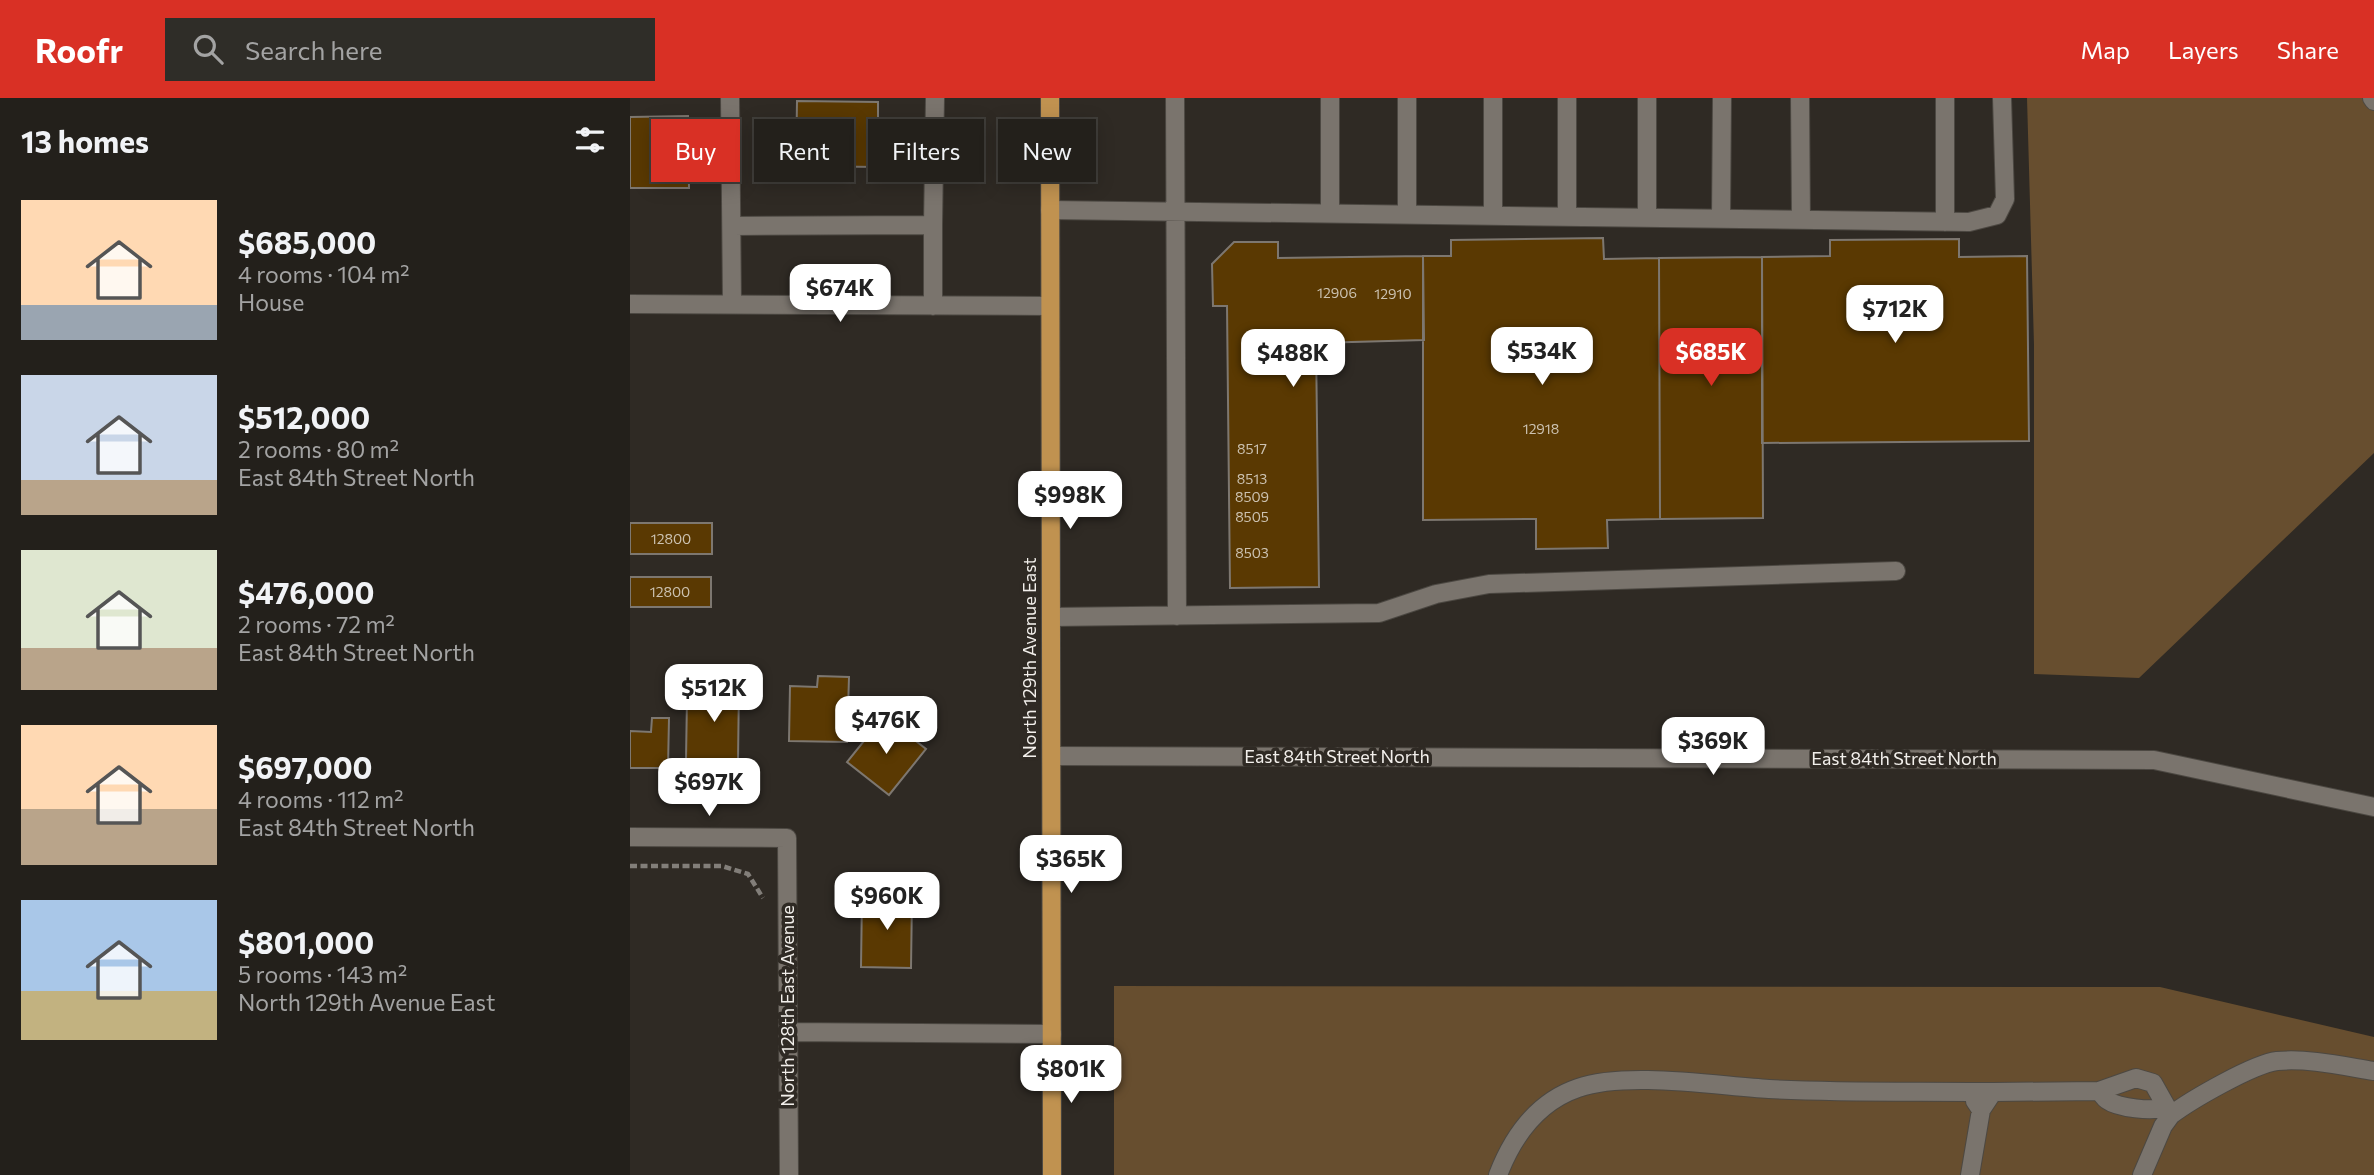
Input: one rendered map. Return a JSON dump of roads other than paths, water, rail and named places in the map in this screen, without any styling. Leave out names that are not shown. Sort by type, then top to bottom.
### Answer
[{"type":"main road","name":"North 129th Avenue East","points":[[1050,98],[1052,1175]]},
{"type":"street","points":[[730,98],[732,303]]},
{"type":"street","points":[[933,306],[935,98]]},
{"type":"street","points":[[1175,98],[1177,616]]},
{"type":"street","points":[[1330,98],[1330,214]]},
{"type":"street","points":[[1407,98],[1407,215]]},
{"type":"street","points":[[1493,98],[1493,216]]},
{"type":"street","points":[[1567,98],[1567,217]]},
{"type":"street","points":[[1647,98],[1647,218]]},
{"type":"street","points":[[1721,219],[1722,98]]},
{"type":"street","points":[[1800,98],[1801,220]]},
{"type":"street","points":[[1945,98],[1945,222]]},
{"type":"street","points":[[1050,210],[1969,222],[1997,215],[2005,199],[2002,98]]},
{"type":"street","points":[[732,226],[933,225]]},
{"type":"street","points":[[630,304],[1050,306]]},
{"type":"street","points":[[1051,617],[1379,613],[1436,594],[1489,584],[1896,571]]},
{"type":"street","name":"East 84th Street North","points":[[1052,756],[2154,760],[2374,807]]},
{"type":"street","name":"North 128th East Avenue","points":[[630,837],[787,838],[789,1175]]},
{"type":"street","points":[[788,1032],[1052,1034]]},
{"type":"street","points":[[2099,1091],[2107,1101],[2168,1111],[2256,1066],[2274,1061],[2290,1060],[2374,1071]]},
{"type":"street","points":[[1498,1175],[1516,1138],[1527,1122],[1546,1104],[1578,1088],[1596,1083],[1665,1081],[1770,1089],[1993,1092],[2099,1091],[2128,1080],[2148,1080],[2160,1092],[2168,1111],[2142,1175]]},
{"type":"street","points":[[1967,1092],[1981,1110]]},
{"type":"street","points":[[1970,1175],[1981,1110],[1993,1092]]}]
